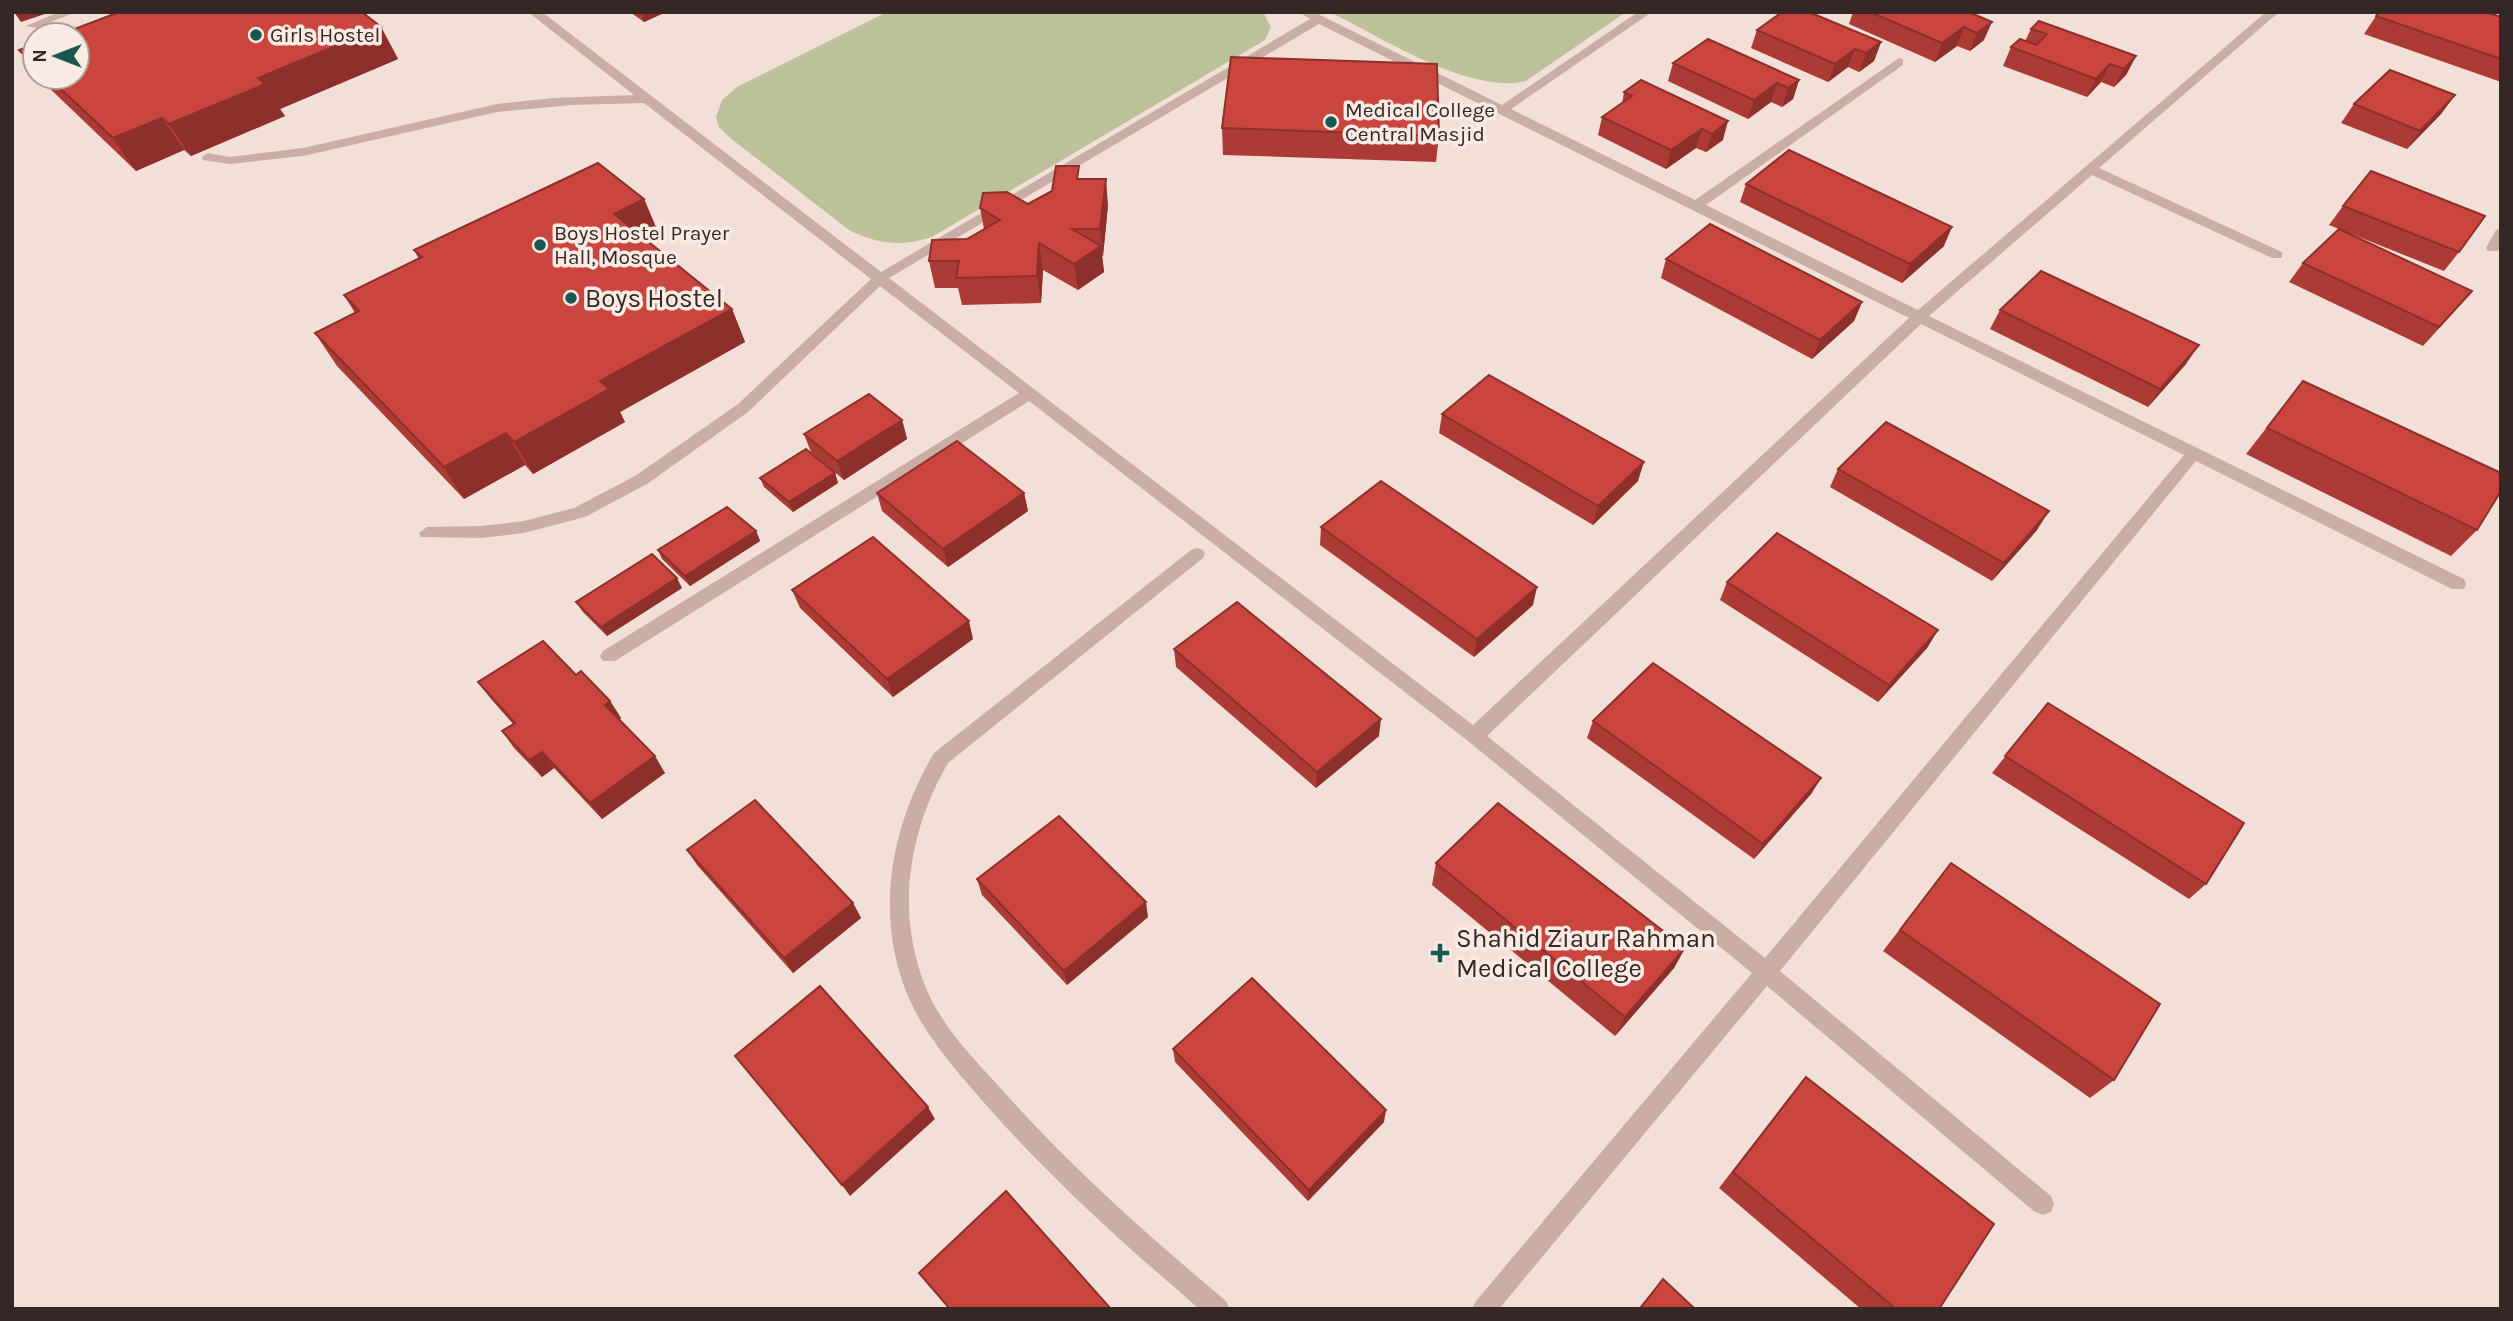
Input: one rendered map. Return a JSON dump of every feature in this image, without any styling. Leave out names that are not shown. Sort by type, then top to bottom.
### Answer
[{"type":"lane","points":[[46,21],[70,12]]},
{"type":"lane","points":[[534,12],[1474,736],[1766,972],[2043,1205]]},
{"type":"lane","points":[[1502,110],[1646,12]]},
{"type":"lane","points":[[1474,736],[1919,317],[2273,12]]},
{"type":"lane","points":[[427,533],[481,532],[524,527],[579,513],[641,480],[743,408],[880,278],[1312,16],[2458,584]]},
{"type":"lane","points":[[1696,206],[1899,62]]},
{"type":"lane","points":[[208,157],[225,163],[265,158],[497,108],[582,100],[647,99]]},
{"type":"lane","points":[[2090,169],[2277,255]]},
{"type":"lane","points":[[2493,248],[2501,233]]},
{"type":"lane","points":[[609,656],[1028,394]]},
{"type":"lane","points":[[1484,1309],[2194,453]]},
{"type":"lane","points":[[1197,554],[941,758],[924,789],[906,839],[900,870],[898,905],[902,943],[914,984],[936,1024],[967,1066],[1086,1193],[1218,1309]]},
{"type":"green space","points":[[887,12],[1263,12],[1271,27],[1265,40],[932,237],[900,243],[879,241],[849,230],[729,137],[719,127],[716,117],[722,100],[737,87]]},
{"type":"green space","points":[[1330,12],[1626,12],[1526,81],[1504,83],[1479,80],[1426,61]]},
{"type":"building","points":[[119,12],[362,12],[381,27],[258,78],[265,84],[169,124],[162,118],[113,138],[63,91],[91,91],[91,23]]},
{"type":"building","points":[[1782,12],[1809,12],[1881,42],[1866,53],[1855,49],[1835,64],[1757,30]]},
{"type":"building","points":[[1870,12],[1969,12],[1992,22],[1977,33],[1964,27],[1942,43]]},
{"type":"building","points":[[2379,12],[2486,12],[2501,17],[2501,59],[2376,16]]},
{"type":"building","points":[[2039,21],[2136,56],[2124,69],[2110,64],[2096,79],[2011,47],[2020,39],[2036,45],[2047,34],[2031,29]]},
{"type":"building","points":[[1708,39],[1799,80],[1788,88],[1777,83],[1754,100],[1673,63]]},
{"type":"building","name":"Medical College Central Masjid","points":[[1231,57],[1437,64],[1439,136],[1222,128]]},
{"type":"building","points":[[2390,70],[2455,95],[2420,131],[2354,104]]},
{"type":"building","points":[[1641,80],[1728,121],[1712,134],[1702,129],[1671,150],[1602,117],[1632,96],[1624,92]]},
{"type":"building","points":[[1789,150],[1952,227],[1910,264],[1746,184]]},
{"type":"building","points":[[598,163],[644,199],[614,214],[732,309],[600,381],[609,389],[514,442],[506,433],[444,467],[315,333],[359,311],[344,295],[422,257],[414,250]]},
{"type":"building","points":[[1056,166],[1079,166],[1077,179],[1106,179],[1100,229],[1072,229],[1101,246],[1074,264],[1039,243],[1037,276],[956,278],[959,261],[929,261],[932,240],[967,239],[1000,220],[980,208],[983,193],[1007,192],[1028,204],[1052,191]]},
{"type":"building","points":[[2371,171],[2485,216],[2459,252],[2343,206]]},
{"type":"building","points":[[1710,224],[1862,302],[1820,340],[1666,259]]},
{"type":"building","points":[[2339,229],[2472,291],[2439,327],[2303,263]]},
{"type":"building","points":[[2041,271],[2199,345],[2160,389],[2000,310]]},
{"type":"building","points":[[1489,375],[1644,462],[1598,506],[1442,414]]},
{"type":"building","points":[[2303,381],[2501,473],[2501,491],[2477,530],[2267,428]]},
{"type":"building","points":[[869,394],[902,420],[837,461],[804,434]]},
{"type":"building","points":[[1886,422],[2049,511],[2004,563],[1838,469]]},
{"type":"building","points":[[957,441],[1024,493],[943,549],[877,493]]},
{"type":"building","points":[[806,449],[835,473],[789,502],[760,478]]},
{"type":"building","points":[[1381,481],[1537,587],[1477,639],[1321,527]]},
{"type":"building","points":[[727,507],[756,531],[685,576],[658,550]]},
{"type":"building","points":[[1777,533],[1938,630],[1889,685],[1727,582]]},
{"type":"building","points":[[873,537],[969,621],[887,679],[792,590]]},
{"type":"building","points":[[652,554],[677,578],[601,627],[576,602]]},
{"type":"building","points":[[1237,602],[1381,719],[1317,772],[1174,649]]},
{"type":"building","points":[[543,641],[576,675],[581,671],[610,701],[605,705],[655,756],[590,803],[542,752],[529,760],[502,731],[515,723],[478,682]]},
{"type":"building","points":[[1653,663],[1821,778],[1763,844],[1593,721]]},
{"type":"building","points":[[2048,703],[2244,823],[2206,884],[2005,756]]},
{"type":"building","points":[[755,800],[853,903],[784,958],[687,850]]},
{"type":"building","points":[[1498,803],[1685,948],[1625,1017],[1436,863]]},
{"type":"building","points":[[1059,816],[1146,902],[1064,971],[977,879]]},
{"type":"building","points":[[1951,863],[2160,1004],[2114,1080],[1900,930]]},
{"type":"building","points":[[1252,978],[1386,1110],[1309,1190],[1173,1049]]},
{"type":"building","points":[[820,986],[928,1107],[842,1185],[735,1056]]},
{"type":"building","points":[[1806,1077],[1994,1224],[1939,1309],[1896,1309],[1733,1172]]},
{"type":"building","points":[[1006,1191],[1111,1309],[950,1309],[919,1273]]},
{"type":"building","points":[[1663,1279],[1695,1309],[1640,1309]]},
{"type":"place","name":"Girls Hostel","points":[[256,35]]},
{"type":"place","name":"Medical College Central Masjid","points":[[1331,122]]},
{"type":"place","name":"Boys Hostel Prayer Hall, Mosque","points":[[540,245]]},
{"type":"place","name":"Boys Hostel","points":[[571,298]]},
{"type":"place","name":"Shahid Ziaur Rahman Medical College","points":[[1440,953]]}]
